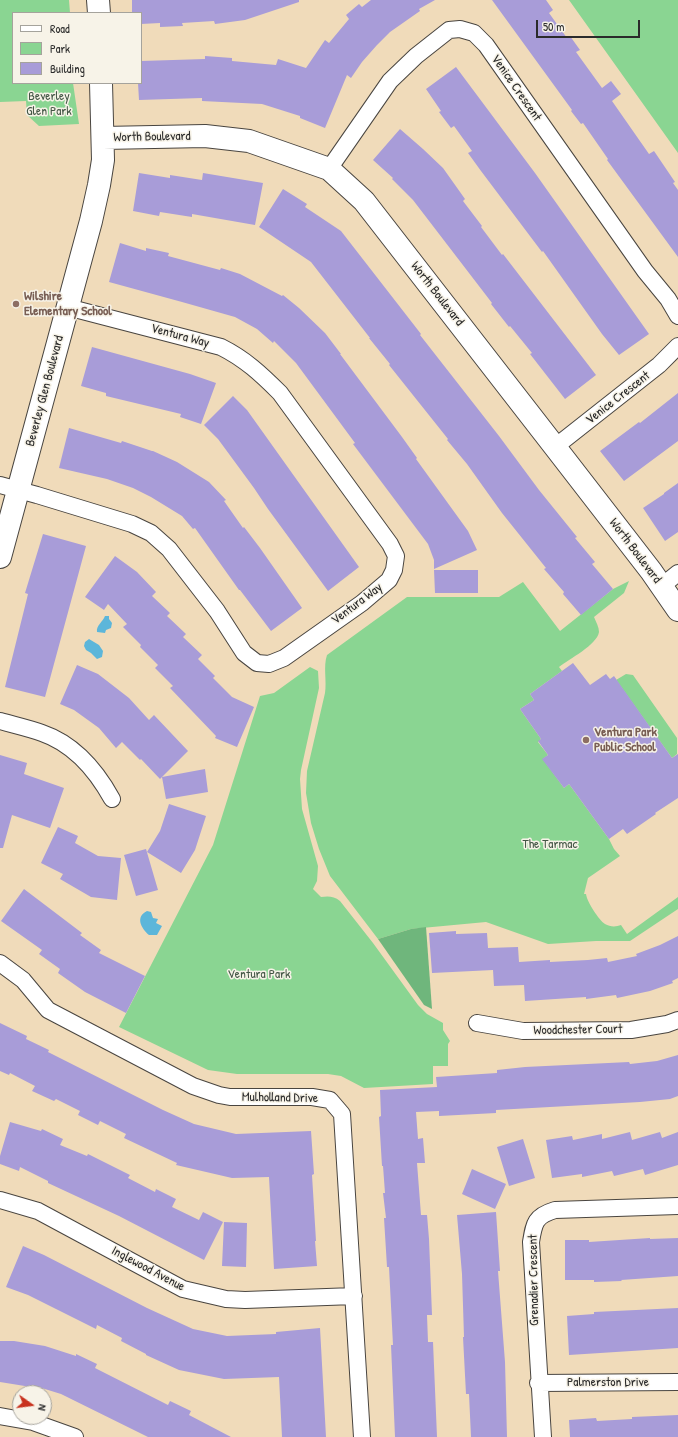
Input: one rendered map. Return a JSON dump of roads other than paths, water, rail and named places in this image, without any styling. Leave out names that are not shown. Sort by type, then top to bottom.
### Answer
[{"type":"street","points":[[98,0],[99,12]]},
{"type":"street","name":"Venice Crescent","points":[[329,169],[390,81],[416,56],[449,30],[460,29],[474,33],[486,45],[645,271],[668,299],[678,316]]},
{"type":"street","name":"Beverley Glen Boulevard","points":[[0,557],[9,488],[67,307],[100,185],[103,160],[101,84]]},
{"type":"street","name":"Worth Boulevard","points":[[103,138],[205,136],[249,141],[329,169],[364,200],[555,447],[670,580],[678,610]]},
{"type":"street","name":"Ventura Way","points":[[9,488],[38,495],[132,524],[151,533],[169,549],[217,611],[244,653],[257,663],[269,664],[284,658],[362,603],[389,580],[394,570],[396,556],[390,544],[280,393],[260,372],[238,356],[221,347],[67,307]]},
{"type":"street","name":"Venice Crescent","points":[[555,447],[659,365],[678,346]]},
{"type":"street","points":[[0,721],[43,733],[68,746],[96,774],[112,799]]},
{"type":"street","name":"Mulholland Drive","points":[[0,963],[23,980],[48,1010],[193,1086],[219,1095],[230,1097],[312,1097],[330,1100],[342,1114],[362,1437]]},
{"type":"street","name":"Woodchester Court","points":[[478,1023],[523,1031],[631,1030],[667,1024],[678,1020]]},
{"type":"street","name":"Inglewood Avenue","points":[[0,1200],[38,1211],[183,1289],[226,1299],[245,1300],[354,1296]]},
{"type":"street","name":"Grenadier Crescent","points":[[543,1437],[538,1383],[531,1242],[534,1224],[543,1213],[554,1210],[678,1206]]},
{"type":"street","name":"Palmerston Drive","points":[[538,1383],[678,1382]]},
{"type":"street","points":[[0,1416],[33,1422],[76,1437]]},
{"type":"water","points":[[105,616],[109,616],[112,623],[111,628],[106,630],[105,633],[97,632],[98,627]]},
{"type":"water","points":[[89,639],[99,645],[103,651],[102,657],[97,659],[86,650],[84,646],[85,642]]},
{"type":"water","points":[[147,911],[151,912],[153,918],[158,919],[156,923],[162,926],[157,935],[149,935],[140,923],[141,916]]},
{"type":"place","name":"Wilshire Elementary School","points":[[16,304]]},
{"type":"place","name":"Ventura Park Public School","points":[[586,740]]},
{"type":"park label","name":"Beverley Glen Park","points":[[49,104]]},
{"type":"park label","name":"The Tarmac","points":[[550,845]]},
{"type":"park label","name":"Ventura Park","points":[[259,975]]}]
